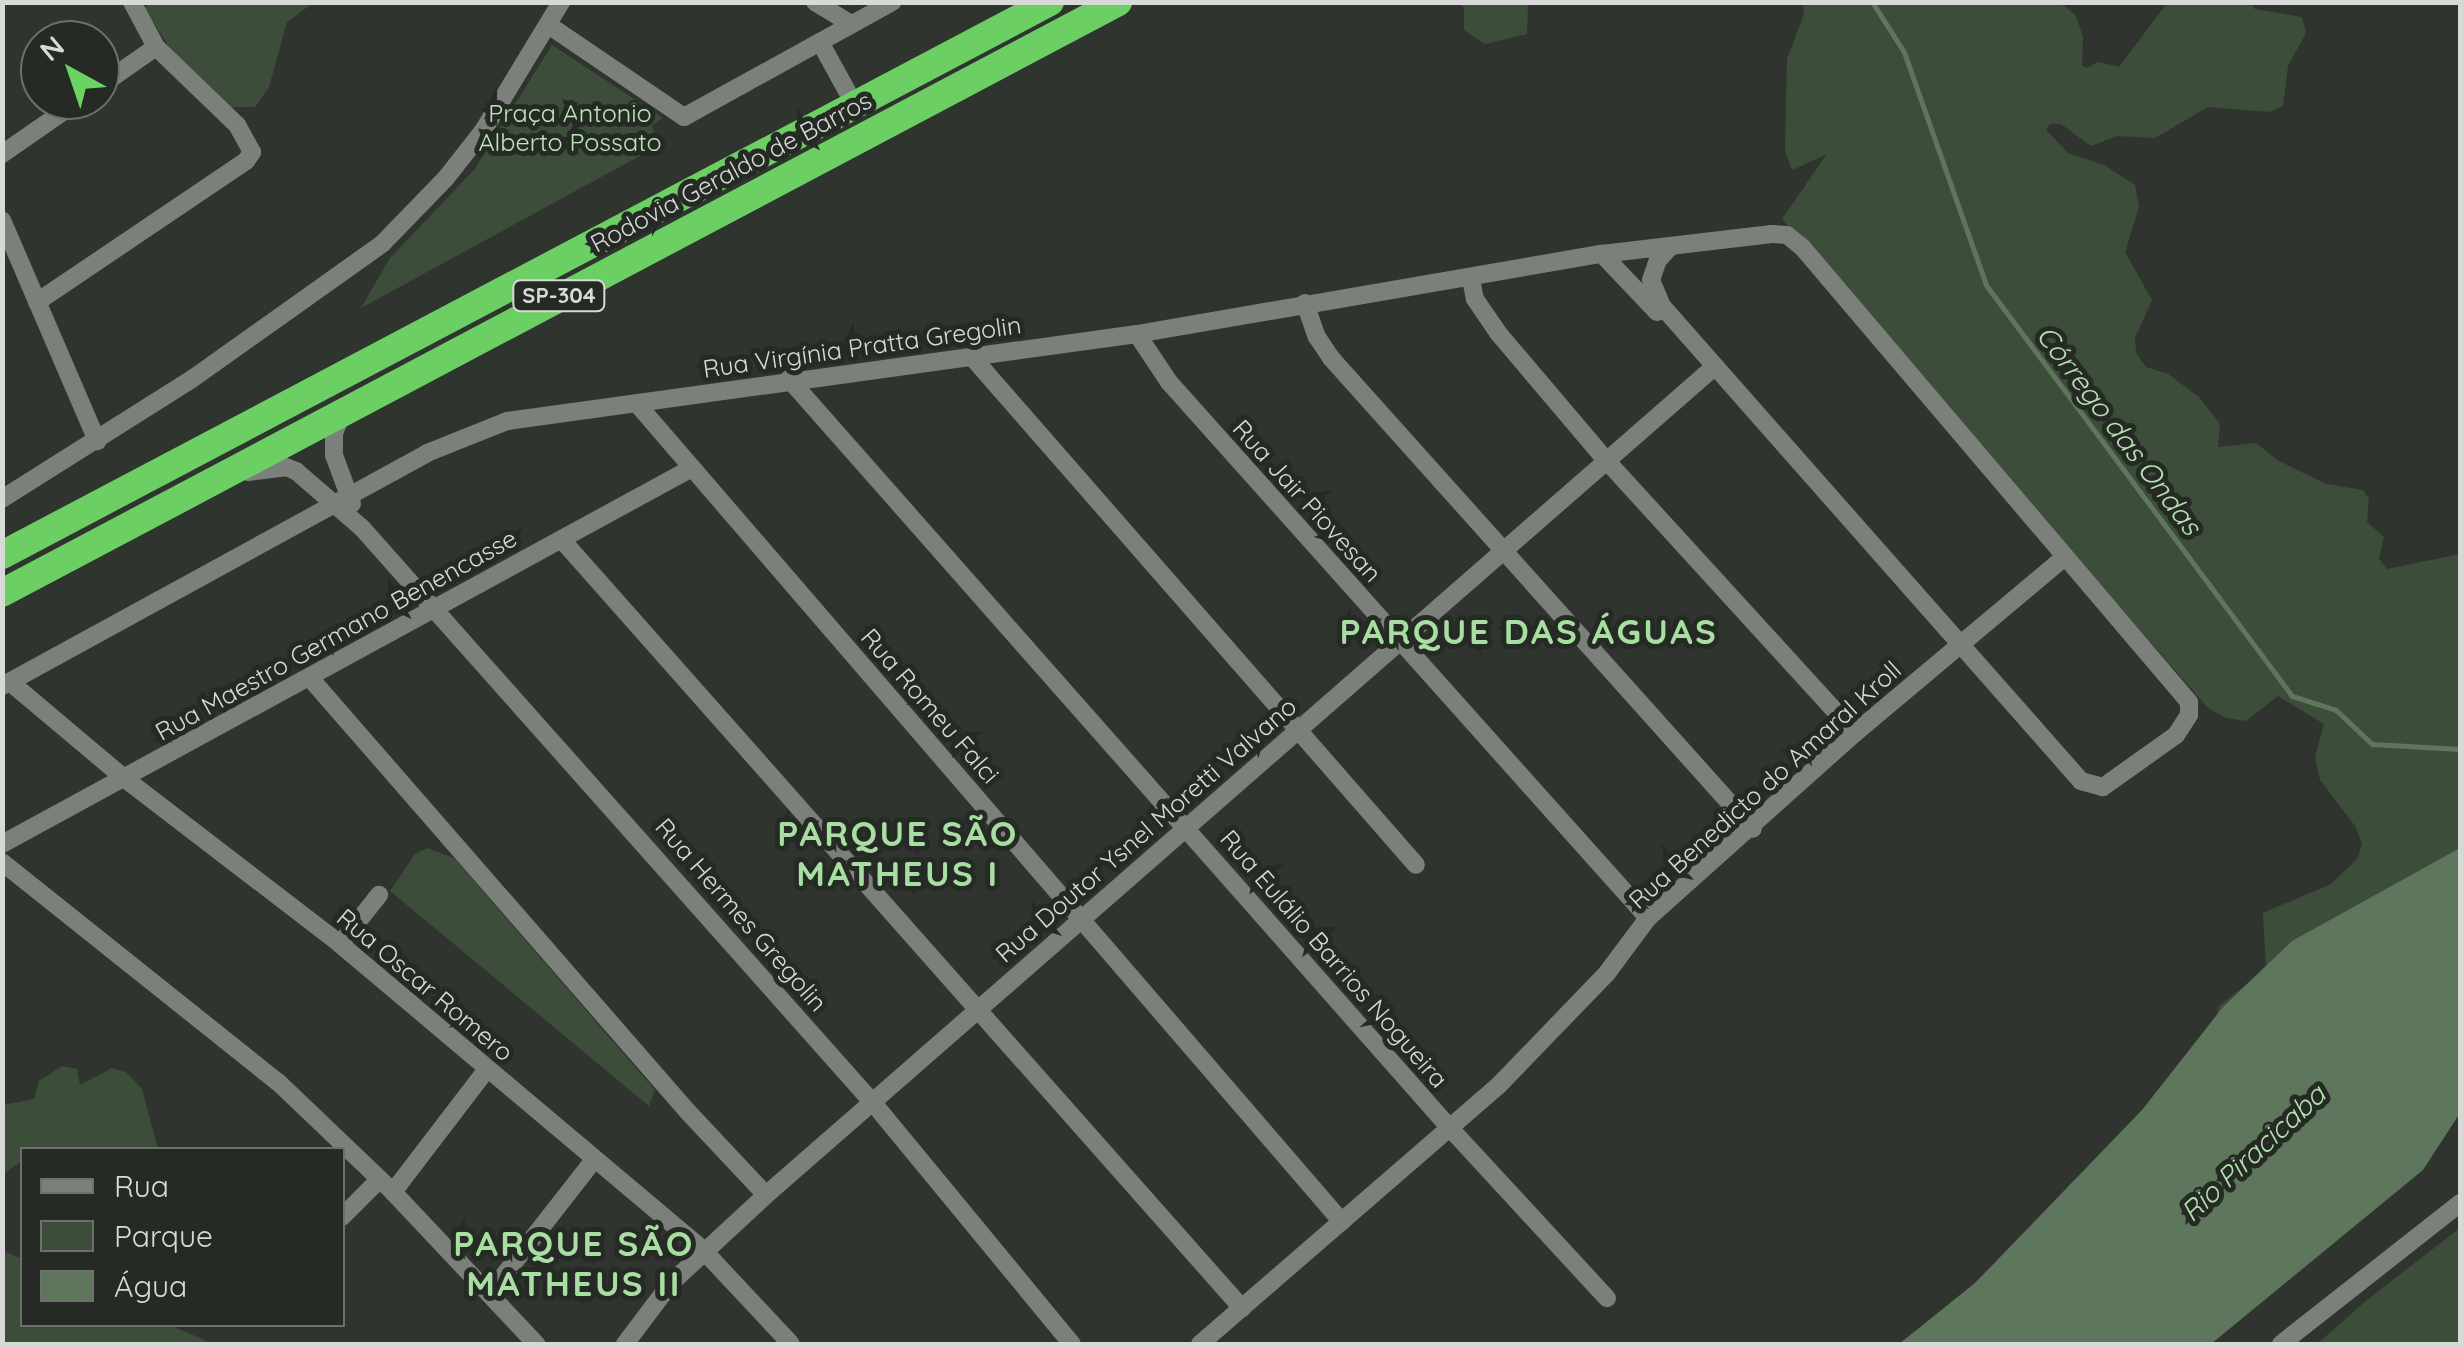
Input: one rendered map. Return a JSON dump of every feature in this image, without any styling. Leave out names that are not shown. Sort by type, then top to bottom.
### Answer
[{"type":"highway","points":[[666,206],[716,162],[847,91],[970,30],[1048,2]]},
{"type":"highway","name":"Rodovia Geraldo de Barros","points":[[2,556],[1048,2]]},
{"type":"highway","name":"Rodovia Geraldo de Barros","points":[[2,594],[1118,2]]},
{"type":"highway","points":[[2,539],[63,524]]},
{"type":"street","points":[[36,302],[246,161],[252,152],[248,139],[156,47],[132,2]]},
{"type":"street","points":[[2,499],[97,441],[352,270],[410,219],[483,131],[550,26],[561,2]]},
{"type":"street","points":[[815,2],[850,24]]},
{"type":"street","points":[[550,26],[684,117],[892,2]]},
{"type":"street","points":[[820,42],[847,91]]},
{"type":"street","points":[[120,72],[156,47]]},
{"type":"street","points":[[2,154],[51,120]]},
{"type":"street","points":[[2,220],[97,441]]},
{"type":"street","name":"Rua Virgínia Pratta Gregolin","points":[[6,684],[445,444],[507,420],[1137,334],[1602,254],[1787,235],[1802,247],[2065,557]]},
{"type":"street","points":[[1670,247],[1658,260],[1652,280],[1658,300],[1681,329],[1964,644],[2081,781],[2104,787],[2176,735],[2189,715],[2189,702],[2065,557]]},
{"type":"street","points":[[1602,254],[1661,316],[1681,329]]},
{"type":"street","points":[[1470,278],[1482,312],[1605,459],[1855,733]]},
{"type":"street","points":[[1306,304],[1317,337],[1332,358],[1753,829]]},
{"type":"street","name":"Rua Jair Piovesan","points":[[1137,334],[1168,382],[1648,918]]},
{"type":"street","points":[[974,358],[1296,732],[1416,865]]},
{"type":"street","name":"Rua Doutor Ysnel Moretti Valvano","points":[[625,1344],[671,1283],[766,1195],[1714,366]]},
{"type":"street","name":"Rua Eulálio Barrios Nogueira","points":[[789,379],[1449,1127],[1607,1298]]},
{"type":"street","name":"Rua Romeu Falci","points":[[638,405],[1342,1222]]},
{"type":"street","points":[[342,500],[333,443],[343,411]]},
{"type":"street","points":[[210,481],[267,467],[286,467],[307,478],[308,518]]},
{"type":"street","name":"Rua Maestro Germano Benencasse","points":[[2,844],[692,468]]},
{"type":"street","name":"Rua Hermes Gregolin","points":[[307,478],[342,500],[362,528],[874,1104],[1072,1344]]},
{"type":"street","points":[[562,540],[1242,1308]]},
{"type":"street","name":"Rua Benedicto do Amaral Kroll","points":[[1200,1344],[1500,1086],[1564,1022],[1648,918],[1753,829],[1855,733],[2065,557]]},
{"type":"street","points":[[310,678],[766,1195]]},
{"type":"street","name":"Rua Oscar Romero","points":[[6,684],[340,944],[704,1251],[792,1344]]},
{"type":"street","points":[[2,862],[278,1082],[386,1186],[536,1344]]},
{"type":"street","points":[[340,944],[379,895]]},
{"type":"street","points":[[345,1215],[386,1186],[487,1069]]},
{"type":"street","points":[[490,1293],[594,1160]]},
{"type":"street","points":[[2281,1344],[2460,1203]]},
{"type":"green space","points":[[147,2],[313,3],[287,22],[269,87],[255,107],[228,107],[171,50],[145,9]]},
{"type":"green space","points":[[1458,3],[1528,3],[1527,34],[1485,44],[1464,30],[1464,8]]},
{"type":"green space","points":[[1803,3],[2061,3],[2076,16],[2083,37],[2082,66],[2087,68],[2098,62],[2119,67],[2167,3],[2250,3],[2255,9],[2302,17],[2306,33],[2288,66],[2283,106],[2269,112],[2208,107],[2155,138],[2117,136],[2091,146],[2061,124],[2050,124],[2046,130],[2068,153],[2104,165],[2135,185],[2139,207],[2125,252],[2152,300],[2135,338],[2136,353],[2146,367],[2168,374],[2199,397],[2220,424],[2218,447],[2256,443],[2277,460],[2326,484],[2363,490],[2369,499],[2367,522],[2384,537],[2379,559],[2387,569],[2460,554],[2460,886],[2216,1017],[2219,1006],[2266,969],[2263,913],[2331,884],[2358,858],[2362,843],[2355,826],[2320,780],[2315,757],[2324,724],[2278,696],[2246,721],[2226,718],[2208,708],[1782,219],[1827,154],[1792,170],[1785,150],[1787,59],[1804,14]]},
{"type":"green space","name":"Praça Antonio Alberto Possato","points":[[552,45],[663,118],[652,125],[658,146],[361,308],[390,258],[474,170]]},
{"type":"green space","points":[[427,848],[454,858],[655,1090],[649,1106],[390,891],[415,854]]},
{"type":"green space","points":[[62,1066],[77,1069],[80,1085],[112,1068],[126,1072],[142,1089],[157,1147],[20,1147],[20,1162],[3,1174],[3,1105],[34,1099],[39,1081]]},
{"type":"green space","points":[[2460,1228],[2460,1344],[2317,1344],[2367,1300]]},
{"type":"green space","points":[[2,1250],[20,1258],[20,1327],[174,1327],[214,1344],[3,1344]]},
{"type":"water","name":"Rio Piracicaba","points":[[2460,848],[2460,1113],[2423,1170],[2211,1344],[1899,1344],[1975,1283],[2142,1110],[2223,1007],[2292,941]]},
{"type":"waterway","name":"Córrego das Ondas","points":[[1872,2],[1904,52],[1986,285],[2292,696],[2336,710],[2372,744],[2460,749]]},
{"type":"district","name":"PARQUE DAS ÁGUAS","points":[[1529,631]]},
{"type":"district","name":"PARQUE SÃO MATHEUS I","points":[[898,853]]},
{"type":"district","name":"PARQUE SÃO MATHEUS II","points":[[574,1263]]}]
